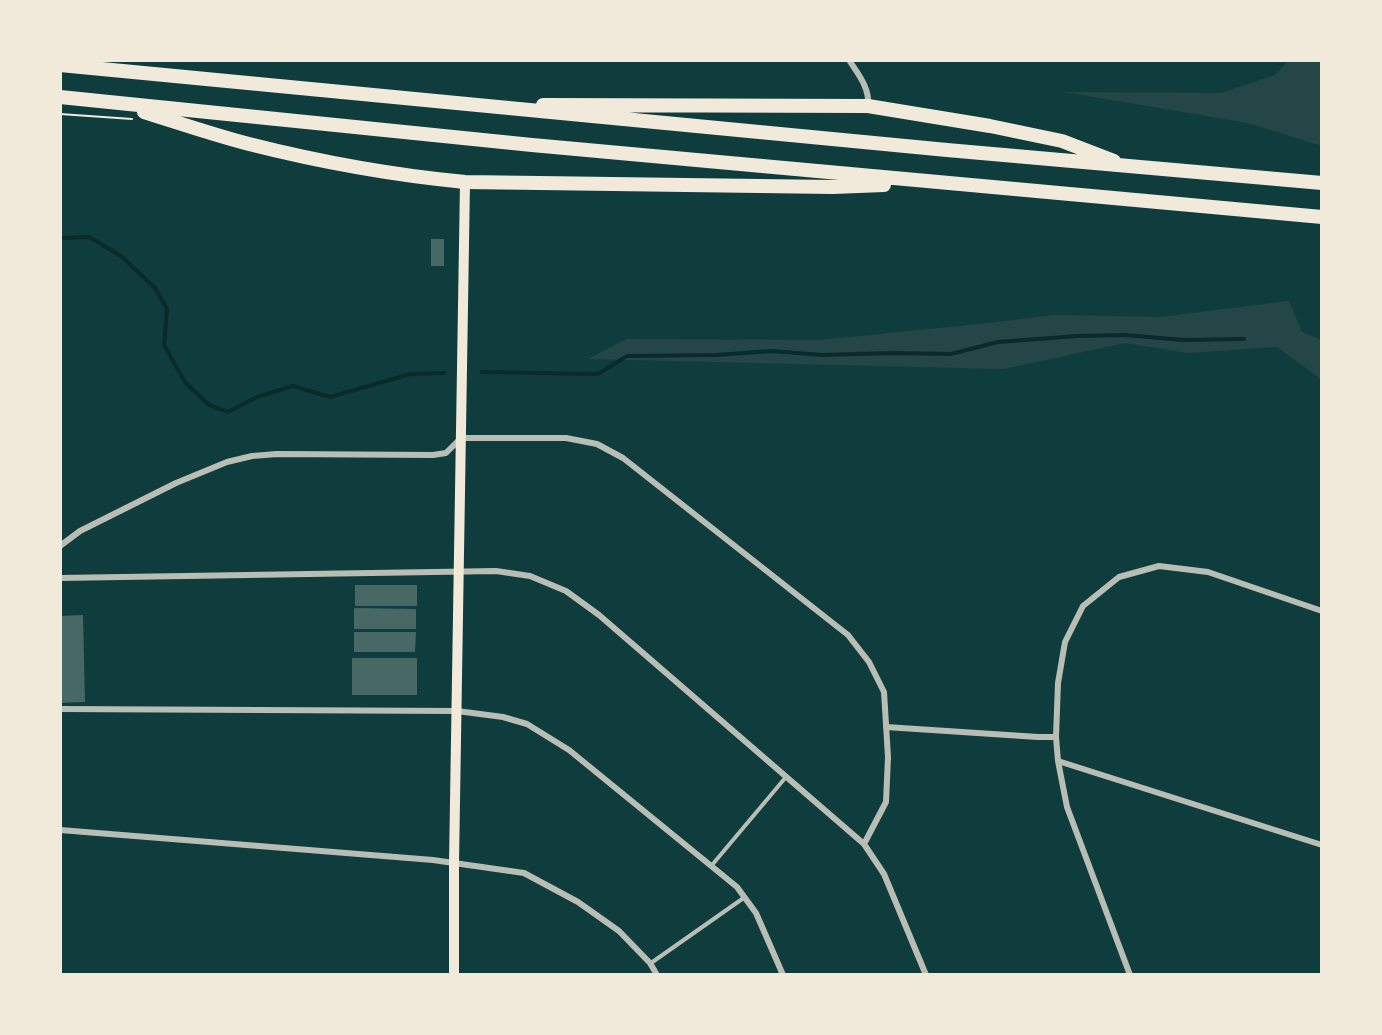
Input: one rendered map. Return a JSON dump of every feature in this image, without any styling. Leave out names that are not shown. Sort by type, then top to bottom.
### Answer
[{"type":"highway","points":[[60,65],[114,65],[469,105],[1322,183]]},
{"type":"highway","points":[[60,97],[1322,218]]},
{"type":"highway","points":[[113,103],[258,146],[412,177],[465,182],[833,187],[932,182]]},
{"type":"highway","points":[[469,105],[868,106],[990,126],[1062,141],[1130,167]]},
{"type":"main road","points":[[454,975],[465,182]]},
{"type":"street","points":[[849,60],[863,82],[869,98],[868,106]]},
{"type":"street","points":[[60,546],[80,531],[176,483],[227,462],[252,456],[278,454],[433,456],[446,453],[461,438],[566,438],[597,444],[623,458],[848,635],[869,662],[884,692],[888,757],[886,802],[864,844]]},
{"type":"street","points":[[1130,975],[1067,807],[1059,761],[1056,736],[1058,683],[1065,642],[1083,606],[1119,577],[1159,566],[1208,572],[1322,611]]},
{"type":"street","points":[[60,578],[496,572],[530,576],[566,591],[599,615],[864,844],[884,874],[926,975]]},
{"type":"street","points":[[60,709],[457,711],[503,717],[527,724],[569,750],[737,887],[756,913],[783,975]]},
{"type":"street","points":[[886,726],[1038,737],[1056,736]]},
{"type":"street","points":[[1059,761],[1322,845]]},
{"type":"street","points":[[60,830],[290,847],[454,863],[524,873],[579,902],[619,931],[650,963],[657,975]]},
{"type":"lane","points":[[712,865],[786,777]]},
{"type":"lane","points":[[650,963],[744,897]]},
{"type":"path","points":[[60,114],[133,119]]},
{"type":"shaded area","points":[[1289,60],[1322,60],[1322,146],[1248,123],[1064,92],[1221,93],[1275,75]]},
{"type":"shaded area","points":[[1289,301],[1302,332],[1322,340],[1322,380],[1277,347],[1188,353],[1125,343],[1004,369],[588,359],[626,339],[820,340],[1053,315],[1161,317]]},
{"type":"building","points":[[431,239],[444,239],[444,266],[431,266]]},
{"type":"building","points":[[355,585],[417,585],[417,606],[355,606]]},
{"type":"building","points":[[354,608],[416,609],[416,629],[354,629]]},
{"type":"building","points":[[83,615],[85,702],[60,703],[60,616]]},
{"type":"building","points":[[354,632],[416,632],[415,652],[354,652]]},
{"type":"building","points":[[352,658],[417,658],[417,695],[352,695]]},
{"type":"waterway","points":[[60,238],[89,237],[121,256],[155,288],[167,309],[164,345],[185,382],[209,405],[228,412],[257,397],[293,386],[330,397],[410,374],[444,373]]},
{"type":"waterway","points":[[482,372],[598,374],[627,356],[716,355],[772,351],[822,355],[951,354],[998,342],[1077,336],[1126,335],[1183,340],[1244,339]]}]
